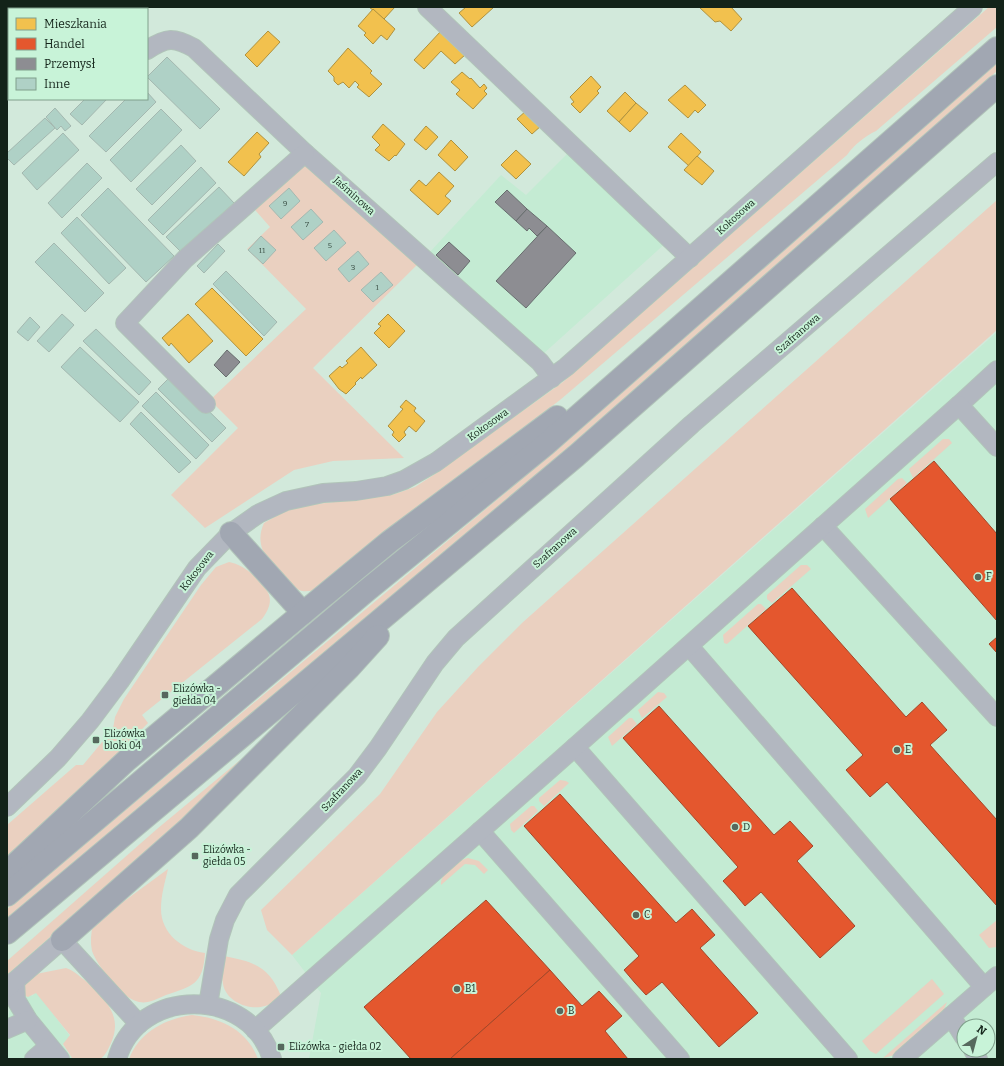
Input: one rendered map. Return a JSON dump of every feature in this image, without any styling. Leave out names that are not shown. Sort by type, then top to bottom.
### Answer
[{"type":"main road","points":[[7,895],[366,591],[545,445],[997,48]]},
{"type":"main road","points":[[7,933],[576,456],[997,86]]},
{"type":"main road","points":[[7,872],[127,760],[389,542],[578,402],[625,376]]},
{"type":"main road","points":[[231,533],[304,614]]},
{"type":"main road","points":[[62,940],[189,828],[349,668],[434,575]]},
{"type":"street","points":[[427,7],[690,258]]},
{"type":"street","name":"Kokosowa","points":[[7,807],[58,758],[86,726],[120,681],[197,568],[231,533],[258,514],[286,501],[323,493],[356,491],[387,486],[415,475],[436,462],[552,378],[690,258],[973,7]]},
{"type":"street","name":"Jaśminowa","points":[[148,49],[160,42],[178,40],[194,48],[305,153],[540,362],[552,378]]},
{"type":"street","points":[[206,404],[125,323],[185,259],[305,153]]},
{"type":"street","name":"Szafranowa","points":[[208,1005],[221,933],[230,908],[238,895],[357,776],[378,748],[435,663],[456,638],[692,424],[997,162]]},
{"type":"street","points":[[255,1030],[576,747],[997,370]]},
{"type":"street","points":[[959,405],[997,447]]},
{"type":"street","points":[[823,526],[997,716]]},
{"type":"street","points":[[689,646],[991,981],[902,1059]]},
{"type":"street","points":[[576,747],[848,1059]]},
{"type":"street","points":[[480,831],[680,1059]]},
{"type":"street","points":[[34,1059],[54,1053],[28,1020],[16,1000],[11,984],[62,940],[140,1024]]},
{"type":"street","points":[[116,1059],[123,1044],[140,1024],[152,1015],[167,1008],[181,1004],[208,1005],[235,1014],[255,1030],[264,1042],[272,1059]]},
{"type":"street","points":[[951,1016],[956,1024]]},
{"type":"street","points":[[7,1029],[28,1020]]},
{"type":"shaded area","points":[[989,7],[997,7],[997,27],[876,131],[860,141],[847,155],[560,400],[413,510],[320,589],[301,591],[294,587],[274,568],[265,554],[260,540],[264,523],[292,507],[392,495],[415,487],[435,474],[563,382]]},
{"type":"shaded area","points":[[997,60],[997,71],[795,252],[441,559],[299,673],[7,920],[7,909],[505,493],[834,207]]},
{"type":"shaded area","points":[[570,151],[668,241],[542,355],[429,253],[501,175],[526,195]]},
{"type":"shaded area","points":[[305,153],[424,258],[313,368],[404,458],[333,461],[294,470],[205,528],[171,495],[238,428],[210,400],[306,309],[247,249],[270,227],[249,203]]},
{"type":"shaded area","points":[[997,200],[997,330],[292,955],[267,930],[261,910],[380,794],[437,712],[478,667],[522,623]]},
{"type":"shaded area","points":[[997,332],[997,1059],[309,1059],[321,993],[292,955]]},
{"type":"shaded area","points":[[943,439],[949,439],[952,443],[913,478],[909,469]]},
{"type":"shaded area","points":[[902,478],[907,483],[868,518],[865,509],[898,479]]},
{"type":"shaded area","points":[[229,562],[240,566],[263,584],[270,598],[267,611],[262,619],[142,715],[148,723],[109,763],[7,856],[7,825],[76,765],[83,765],[113,729],[115,717],[124,699],[201,585],[216,567]]},
{"type":"shaded area","points":[[801,565],[807,565],[811,569],[772,603],[767,599],[767,595]]},
{"type":"shaded area","points":[[758,604],[761,604],[766,609],[727,644],[724,643],[723,635]]},
{"type":"shaded area","points":[[658,692],[664,693],[667,697],[642,718],[638,710]]},
{"type":"shaded area","points":[[629,718],[632,718],[637,724],[612,746],[608,737]]},
{"type":"shaded area","points":[[251,751],[165,836],[7,975],[7,961],[157,829]]},
{"type":"shaded area","points":[[560,780],[569,783],[544,806],[539,801],[539,798]]},
{"type":"shaded area","points":[[531,806],[534,806],[538,811],[514,833],[511,830],[510,824]]},
{"type":"shaded area","points":[[468,858],[479,861],[488,870],[484,874],[475,865],[465,864],[441,885],[443,876],[450,868],[459,861]]},
{"type":"shaded area","points":[[168,869],[161,904],[162,918],[165,926],[174,939],[181,944],[188,948],[205,953],[204,964],[199,978],[189,986],[152,1001],[139,1002],[132,1000],[118,989],[99,965],[91,948],[93,924]]},
{"type":"shaded area","points":[[997,920],[997,947],[989,948],[979,935]]},
{"type":"shaded area","points":[[224,956],[252,963],[259,967],[271,978],[281,996],[270,1004],[259,1007],[246,1006],[234,1000],[225,990],[222,981]]},
{"type":"shaded area","points":[[66,968],[77,974],[100,995],[111,1009],[114,1017],[114,1034],[111,1043],[107,1052],[100,1059],[72,1058],[63,1044],[70,1035],[36,993],[28,997],[23,995],[24,985],[36,974]]},
{"type":"shaded area","points":[[932,979],[944,994],[876,1054],[870,1051],[862,1041]]},
{"type":"shaded area","points":[[24,985],[32,996],[36,992],[70,1036],[63,1045],[73,1059],[7,1059],[7,1023],[11,1004],[7,1003],[7,1000]]},
{"type":"shaded area","points":[[947,1002],[942,1014],[895,1055],[883,1058]]},
{"type":"shaded area","points":[[192,1015],[213,1019],[232,1027],[247,1040],[258,1059],[129,1059],[139,1041],[154,1028],[172,1020]]},
{"type":"building: Mieszkania","points":[[369,7],[395,7],[384,19]]},
{"type":"building: Mieszkania","points":[[466,7],[494,7],[472,27],[459,13]]},
{"type":"building: Mieszkania","points":[[699,7],[731,7],[742,19],[731,31],[720,21],[715,22]]},
{"type":"building: Mieszkania","points":[[373,9],[395,29],[387,40],[381,35],[373,44],[364,35],[366,33],[358,26]]},
{"type":"building: Mieszkania","points":[[268,31],[280,42],[257,67],[245,55]]},
{"type":"building: Mieszkania","points":[[441,31],[466,54],[455,64],[441,51],[424,69],[414,60]]},
{"type":"building: Mieszkania","points":[[348,48],[372,71],[370,73],[382,84],[369,97],[357,87],[359,85],[355,81],[349,88],[343,82],[338,85],[334,81],[334,77],[328,71]]},
{"type":"building: Mieszkania","points":[[462,72],[470,79],[471,78],[480,88],[484,84],[487,88],[484,91],[487,94],[473,109],[456,94],[460,90],[451,82]]},
{"type":"building: Mieszkania","points":[[591,76],[601,87],[597,91],[599,93],[580,113],[571,104],[574,102],[570,97]]},
{"type":"building: Mieszkania","points":[[685,85],[706,105],[698,113],[695,110],[688,118],[668,100]]},
{"type":"building: Mieszkania","points":[[625,92],[636,103],[619,122],[607,111]]},
{"type":"building: Mieszkania","points":[[636,103],[648,113],[630,132],[619,122]]},
{"type":"building: Mieszkania","points":[[527,110],[542,125],[532,134],[517,119]]},
{"type":"building: Mieszkania","points":[[383,124],[405,144],[396,156],[395,155],[389,161],[375,150],[380,145],[372,137]]},
{"type":"building: Mieszkania","points":[[426,126],[438,137],[426,150],[414,140]]},
{"type":"building: Mieszkania","points":[[257,132],[269,143],[259,154],[261,157],[244,176],[228,162]]},
{"type":"building: Mieszkania","points":[[681,133],[701,152],[689,166],[668,147]]},
{"type":"building: Mieszkania","points":[[451,140],[468,157],[455,171],[438,155]]},
{"type":"building: Mieszkania","points":[[516,150],[531,164],[516,179],[501,165]]},
{"type":"building: Mieszkania","points":[[697,156],[714,171],[702,185],[684,170]]},
{"type":"building: Mieszkania","points":[[439,172],[454,186],[445,196],[451,201],[438,215],[410,190],[419,180],[426,186]]},
{"type":"building: Mieszkania","points":[[212,288],[263,339],[246,356],[195,304]]},
{"type":"building: Mieszkania","points":[[188,314],[213,341],[189,363],[171,343],[169,346],[162,338]]},
{"type":"building: Mieszkania","points":[[388,314],[405,331],[389,348],[374,333],[381,326],[378,324]]},
{"type":"building: Mieszkania","points":[[361,347],[377,365],[362,379],[361,377],[346,394],[339,389],[329,376],[340,366],[342,368],[348,363],[346,361]]},
{"type":"building: Mieszkania","points":[[406,400],[416,408],[414,411],[425,421],[416,432],[409,426],[404,432],[406,435],[399,442],[392,435],[394,432],[388,426],[403,409],[400,407]]},
{"type":"building: Handel","name":"F","points":[[934,461],[997,534],[997,621],[890,499]]},
{"type":"building: Handel","name":"E","points":[[792,588],[906,717],[922,702],[947,730],[930,745],[997,820],[997,906],[887,782],[870,797],[846,770],[863,755],[748,626]]},
{"type":"building: Handel","points":[[997,637],[997,653],[989,644]]},
{"type":"building: Handel","name":"D","points":[[659,706],[774,835],[790,821],[813,846],[797,861],[855,926],[820,958],[761,892],[745,906],[723,881],[738,867],[623,738]]},
{"type":"building: Handel","name":"C","points":[[560,794],[676,923],[692,909],[715,935],[700,948],[758,1013],[719,1047],[662,982],[646,995],[635,983],[624,970],[639,956],[524,826]]},
{"type":"building: Handel","name":"B1","points":[[486,900],[550,970],[450,1059],[411,1059],[364,1007]]},
{"type":"building: Handel","name":"B","points":[[550,970],[582,1006],[599,991],[622,1016],[605,1031],[628,1059],[450,1059]]},
{"type":"building: Przemysł","points":[[507,190],[527,209],[516,221],[495,202]]},
{"type":"building: Przemysł","points":[[527,209],[547,226],[537,236],[529,228],[527,231],[516,221]]},
{"type":"building: Przemysł","points":[[547,226],[576,253],[526,308],[496,281]]},
{"type":"building: Przemysł","points":[[449,242],[470,261],[458,275],[436,255]]},
{"type":"building: Przemysł","points":[[227,350],[240,362],[226,377],[214,365]]},
{"type":"building: Inne","points":[[167,57],[220,109],[200,129],[148,78],[148,76]]},
{"type":"building: Inne","points":[[148,93],[156,102],[106,152],[89,136],[125,100],[148,100]]},
{"type":"building: Inne","points":[[84,100],[106,100],[82,125],[70,114]]},
{"type":"building: Inne","points":[[55,108],[71,126],[65,131],[61,126],[57,130],[46,117]]},
{"type":"building: Inne","points":[[161,109],[182,130],[131,182],[110,160]]},
{"type":"building: Inne","points":[[45,118],[55,128],[14,165],[7,158],[7,153]]},
{"type":"building: Inne","points":[[63,133],[79,150],[37,190],[22,173]]},
{"type":"building: Inne","points":[[181,145],[196,161],[152,205],[136,189]]},
{"type":"building: Inne","points":[[87,163],[102,178],[62,218],[48,203]]},
{"type":"building: Inne","points":[[201,167],[216,183],[163,235],[148,220]]},
{"type":"building: Inne","points":[[219,187],[234,203],[182,253],[166,237]]},
{"type":"building: Inne","points":[[108,188],[174,256],[146,282],[81,215]]},
{"type":"building: Inne","points":[[289,188],[300,201],[281,219],[269,206]]},
{"type":"building: Inne","points":[[311,209],[323,222],[303,240],[291,227]]},
{"type":"building: Inne","points":[[77,217],[126,268],[109,284],[61,233]]},
{"type":"building: Inne","points":[[334,230],[346,243],[326,261],[314,248]]},
{"type":"building: Inne","points":[[261,236],[276,250],[263,264],[248,250]]},
{"type":"building: Inne","points":[[54,243],[104,293],[85,312],[35,262]]},
{"type":"building: Inne","points":[[218,244],[225,251],[204,273],[197,266]]},
{"type":"building: Inne","points":[[358,251],[369,264],[349,282],[338,269]]},
{"type":"building: Inne","points":[[226,271],[277,322],[264,336],[213,284]]},
{"type":"building: Inne","points":[[381,272],[393,285],[373,302],[361,290]]},
{"type":"building: Inne","points":[[62,314],[74,325],[49,352],[37,341]]},
{"type":"building: Inne","points":[[30,317],[40,327],[28,341],[17,332]]},
{"type":"building: Inne","points":[[96,329],[151,382],[139,395],[83,341]]},
{"type":"building: Inne","points":[[80,347],[139,402],[120,422],[61,367]]},
{"type":"building: Inne","points":[[172,375],[226,428],[212,442],[158,389]]},
{"type":"building: Inne","points":[[156,392],[209,445],[196,459],[142,406]]},
{"type":"building: Inne","points":[[141,412],[191,462],[179,473],[130,424]]},
{"type":"place","name":"F","points":[[978,577]]},
{"type":"place","name":"Elizówka - giełda 04","points":[[165,695]]},
{"type":"place","name":"Elizówka bloki 04","points":[[96,740]]},
{"type":"place","name":"E","points":[[897,750]]},
{"type":"place","name":"D","points":[[735,827]]},
{"type":"place","name":"Elizówka - giełda 05","points":[[195,856]]},
{"type":"place","name":"C","points":[[636,915]]},
{"type":"place","name":"B1","points":[[457,989]]},
{"type":"place","name":"B","points":[[560,1011]]},
{"type":"place","name":"Elizówka - giełda 02","points":[[281,1047]]}]
